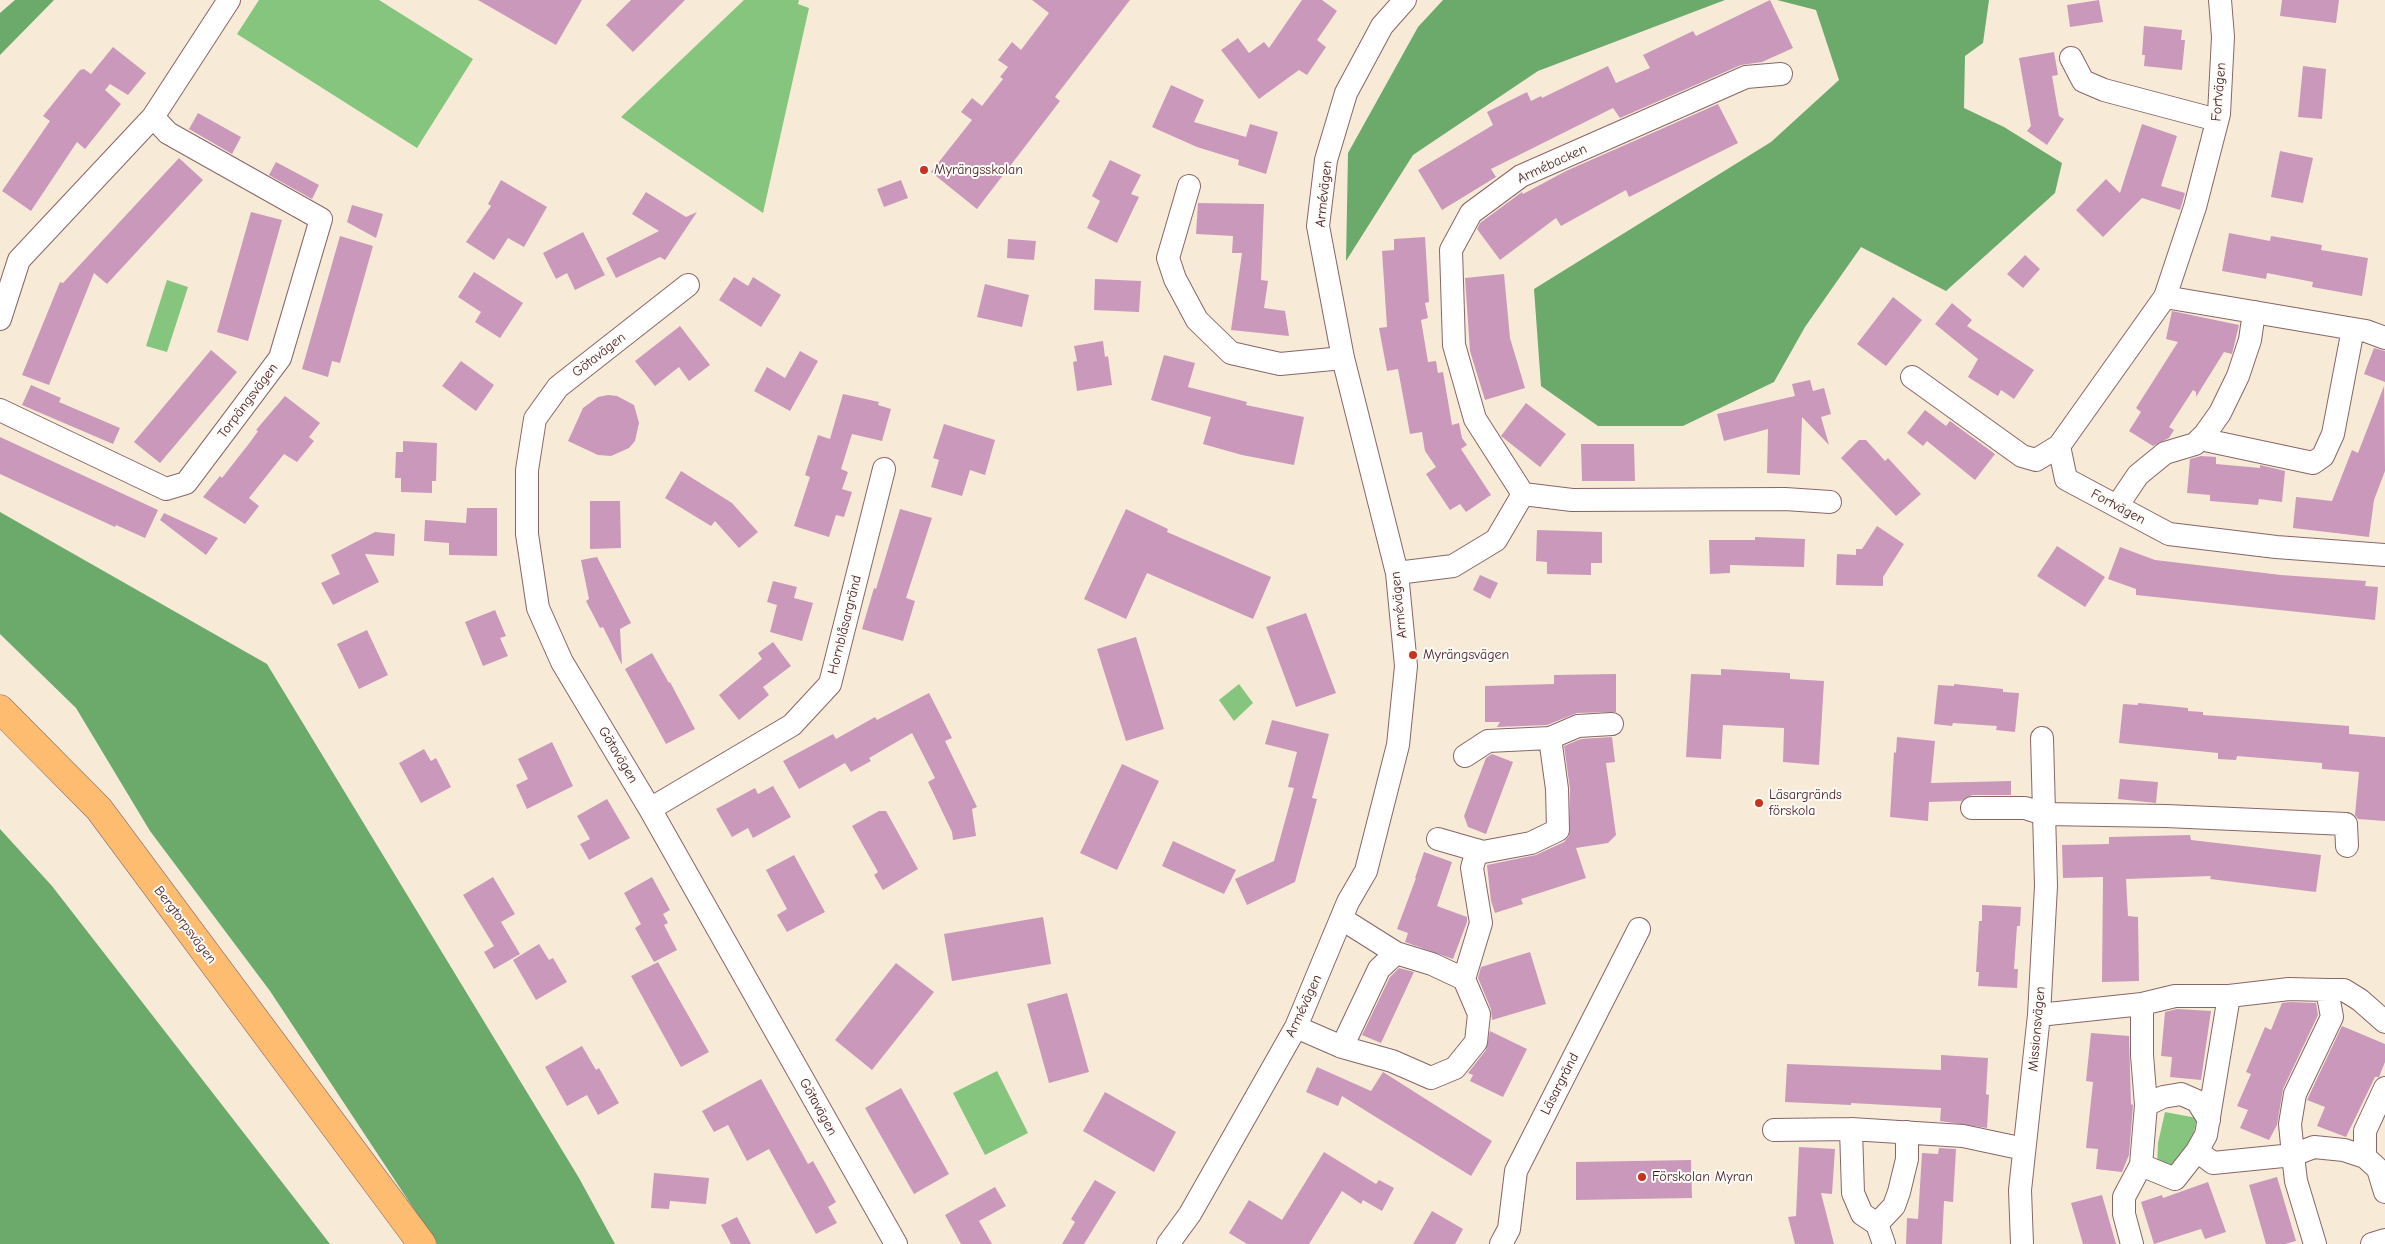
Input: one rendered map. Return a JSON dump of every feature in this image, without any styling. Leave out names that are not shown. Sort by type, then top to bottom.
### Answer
[{"type":"main road","name":"Bergtorpsvägen","points":[[0,708],[99,809],[422,1244]]},
{"type":"main road","name":"Bergtorpsvägen","points":[[356,1154],[404,1244]]},
{"type":"street","points":[[0,319],[19,260],[153,117],[229,0]]},
{"type":"street","name":"Armévägen","points":[[1168,1244],[1190,1214],[1296,1026],[1348,902],[1366,871],[1398,746],[1406,666],[1397,573],[1343,358],[1318,226],[1326,160],[1346,93],[1382,26],[1404,0]]},
{"type":"street","name":"Fortvägen","points":[[2220,0],[2223,37],[2217,120],[2195,207],[2165,297],[2059,446],[2066,479],[2169,534],[2276,547],[2385,555]]},
{"type":"street","points":[[2072,58],[2083,81],[2104,90],[2217,120]]},
{"type":"street","name":"Armébacken","points":[[1523,494],[1475,419],[1454,345],[1451,250],[1471,213],[1521,176],[1746,77],[1781,74]]},
{"type":"street","name":"Torpängsvägen","points":[[0,410],[166,488],[186,483],[280,358],[321,219],[168,133],[153,117]]},
{"type":"street","points":[[1189,186],[1168,258],[1175,279],[1196,320],[1231,353],[1280,364],[1343,358]]},
{"type":"street","name":"Götavägen","points":[[688,285],[558,387],[535,419],[528,470],[527,534],[538,608],[562,662],[650,809],[896,1244]]},
{"type":"street","points":[[2165,297],[2366,331],[2385,338]]},
{"type":"street","points":[[2117,506],[2138,475],[2165,453],[2195,444],[2220,413],[2238,376],[2250,340],[2254,312]]},
{"type":"street","points":[[2200,439],[2313,463],[2322,456],[2333,434],[2353,329]]},
{"type":"street","points":[[1912,377],[2022,456],[2036,460],[2059,446]]},
{"type":"street","name":"Hornblåsargränd","points":[[650,809],[792,725],[830,684],[884,469]]},
{"type":"street","points":[[1397,573],[1453,566],[1496,540],[1523,494],[1572,500],[1785,499],[1830,502]]},
{"type":"street","points":[[1465,756],[1488,741],[1550,738],[1578,726],[1612,724]]},
{"type":"street","points":[[1438,839],[1483,852],[1531,843],[1558,830],[1557,789],[1550,738]]},
{"type":"street","name":"Missionsvägen","points":[[2022,1244],[2020,1190],[2039,1015],[2046,886],[2042,738]]},
{"type":"street","points":[[1972,808],[2025,808],[2044,814],[2166,816],[2346,824],[2347,846]]},
{"type":"street","points":[[1464,980],[1481,923],[1472,868],[1477,850]]},
{"type":"street","points":[[1296,1026],[1342,1047],[1392,1061],[1430,1078],[1456,1068],[1476,1042],[1479,1014],[1464,980],[1432,964],[1396,953],[1342,919]]},
{"type":"street","name":"Läsargränd","points":[[1501,1244],[1509,1229],[1516,1171],[1639,930]]},
{"type":"street","points":[[1342,1047],[1379,969],[1396,953]]},
{"type":"street","points":[[2039,1015],[2142,1004],[2175,996],[2229,996],[2289,988],[2344,990],[2360,1000],[2385,1022]]},
{"type":"street","points":[[2315,1244],[2296,1181],[2290,1124],[2295,1094],[2332,1017],[2327,990]]},
{"type":"street","points":[[2141,1165],[2176,1178],[2197,1151],[2206,1135],[2229,996]]},
{"type":"street","points":[[2132,1244],[2124,1214],[2124,1197],[2141,1165],[2146,1105],[2142,1055],[2142,1004]]},
{"type":"street","points":[[2385,1088],[2365,1131],[2385,1192]]},
{"type":"street","points":[[2146,1105],[2163,1097],[2181,1094],[2197,1101],[2209,1120]]},
{"type":"street","points":[[1774,1130],[1851,1129],[1963,1136],[2024,1149]]},
{"type":"street","points":[[1851,1129],[1853,1193],[1862,1214],[1881,1234],[1899,1192],[1907,1159],[1907,1132]]},
{"type":"street","points":[[2197,1151],[2213,1163],[2293,1155],[2314,1147],[2344,1150],[2376,1164]]},
{"type":"street","points":[[2372,1244],[2385,1240]]},
{"type":"green space","points":[[15,0],[54,0],[0,55],[0,13]]},
{"type":"green space","points":[[259,0],[379,0],[473,59],[417,148],[237,34]]},
{"type":"green space","points":[[744,0],[799,0],[798,4],[809,8],[763,213],[621,117]]},
{"type":"green space","points":[[1443,0],[1725,0],[1538,71],[1413,155],[1346,261],[1348,153],[1418,27]]},
{"type":"green space","points":[[1777,0],[1989,0],[1983,43],[1965,56],[1964,108],[2004,127],[2062,163],[2055,193],[1946,291],[1861,247],[1805,327],[1774,382],[1683,426],[1598,426],[1541,386],[1534,289],[1771,142],[1839,80],[1816,10]]},
{"type":"green space","points":[[167,280],[188,287],[167,352],[146,346]]},
{"type":"green space","points":[[0,512],[267,664],[579,1178],[615,1244],[437,1244],[270,991],[150,831],[76,708],[0,634]]},
{"type":"green space","points":[[1239,684],[1253,703],[1234,721],[1219,700]]},
{"type":"green space","points":[[0,829],[52,886],[330,1244],[0,1244]]},
{"type":"green space","points":[[997,1071],[1028,1133],[985,1155],[953,1093]]},
{"type":"green space","points":[[2165,1112],[2197,1118],[2194,1132],[2200,1136],[2176,1171],[2157,1168],[2158,1143]]},
{"type":"building","points":[[478,0],[582,0],[556,45]]},
{"type":"building","points":[[631,0],[685,0],[633,52],[606,25]]},
{"type":"building","points":[[1032,0],[1130,0],[1055,97],[1060,101],[977,209],[931,172],[972,120],[961,112],[972,98],[982,106],[1003,79],[1000,77],[1008,67],[998,60],[1012,42],[1021,50],[1049,13]]},
{"type":"building","points":[[1302,0],[1322,0],[1337,11],[1317,40],[1326,47],[1307,75],[1299,70],[1259,99],[1221,50],[1238,38],[1249,53],[1264,42],[1269,48]]},
{"type":"building","points":[[1770,0],[1793,48],[1762,62],[1741,65],[1620,118],[1613,108],[1491,169],[1496,177],[1442,210],[1418,170],[1493,125],[1487,112],[1527,92],[1531,101],[1541,96],[1542,98],[1608,66],[1616,83],[1650,68],[1643,55],[1693,31],[1696,36]]},
{"type":"building","points":[[2099,0],[2103,22],[2070,27],[2067,5]]},
{"type":"building","points":[[2282,0],[2339,0],[2336,23],[2280,16]]},
{"type":"building","points":[[2144,26],[2182,30],[2181,40],[2185,40],[2182,70],[2144,66],[2145,55],[2142,55]]},
{"type":"building","points":[[113,47],[146,73],[128,95],[110,84],[105,90],[121,104],[85,149],[77,142],[31,211],[2,191],[50,121],[43,116],[80,70],[84,69],[91,74]]},
{"type":"building","points":[[2054,52],[2058,75],[2052,76],[2059,116],[2064,119],[2047,145],[2027,131],[2031,126],[2019,58]]},
{"type":"building","points":[[2303,66],[2326,69],[2322,119],[2298,117]]},
{"type":"building","points":[[1171,85],[1204,100],[1194,122],[1246,137],[1250,124],[1278,132],[1266,174],[1238,165],[1239,160],[1197,147],[1152,127]]},
{"type":"building","points":[[1718,104],[1738,143],[1629,197],[1626,190],[1561,226],[1556,218],[1500,260],[1477,229],[1480,223],[1522,192],[1523,194],[1566,171]]},
{"type":"building","points":[[198,113],[241,137],[232,154],[189,129]]},
{"type":"building","points":[[2142,124],[2177,136],[2161,186],[2185,193],[2180,210],[2142,198],[2103,237],[2076,210],[2106,179],[2120,193]]},
{"type":"building","points":[[2280,151],[2313,158],[2303,203],[2271,197]]},
{"type":"building","points":[[179,158],[203,180],[107,284],[94,273],[49,385],[22,375],[60,282],[63,283]]},
{"type":"building","points":[[1110,160],[1141,175],[1131,194],[1139,197],[1117,243],[1087,228],[1100,201],[1092,196]]},
{"type":"building","points":[[276,162],[319,185],[312,199],[269,175]]},
{"type":"building","points":[[501,180],[547,207],[524,247],[508,238],[494,260],[466,242],[491,206],[488,204]]},
{"type":"building","points":[[901,180],[908,198],[884,207],[877,189]]},
{"type":"building","points":[[646,192],[686,217],[697,212],[665,260],[660,257],[616,278],[606,258],[659,231],[632,214]]},
{"type":"building","points":[[1198,203],[1264,204],[1261,280],[1268,281],[1264,308],[1285,311],[1289,336],[1231,330],[1242,253],[1232,253],[1233,236],[1196,234]]},
{"type":"building","points":[[352,205],[383,214],[376,238],[347,222]]},
{"type":"building","points":[[251,212],[282,220],[248,341],[217,332]]},
{"type":"building","points":[[583,232],[605,275],[575,290],[567,273],[556,279],[543,253]]},
{"type":"building","points":[[2229,233],[2270,241],[2271,236],[2322,245],[2321,250],[2368,258],[2362,296],[2312,287],[2313,282],[2267,273],[2266,279],[2222,271]]},
{"type":"building","points":[[340,236],[373,246],[340,363],[332,361],[328,377],[302,369]]},
{"type":"building","points":[[1425,237],[1429,302],[1425,303],[1428,318],[1421,320],[1428,362],[1436,361],[1438,373],[1443,372],[1452,425],[1459,423],[1462,438],[1467,445],[1461,449],[1491,495],[1466,512],[1460,504],[1450,510],[1426,474],[1436,467],[1425,451],[1422,432],[1410,434],[1398,369],[1387,371],[1379,328],[1387,327],[1382,251],[1394,250],[1394,239]]},
{"type":"building","points":[[1008,239],[1036,241],[1034,260],[1007,258]]},
{"type":"building","points":[[2025,255],[2040,269],[2023,288],[2007,274]]},
{"type":"building","points":[[474,272],[523,303],[500,338],[475,322],[481,312],[458,297]]},
{"type":"building","points":[[1504,274],[1510,338],[1525,388],[1485,400],[1470,351],[1465,278]]},
{"type":"building","points":[[734,277],[748,286],[753,277],[781,295],[761,327],[719,300]]},
{"type":"building","points":[[1095,279],[1141,281],[1139,312],[1094,310]]},
{"type":"building","points":[[985,284],[1029,295],[1022,327],[977,317]]},
{"type":"building","points":[[1893,297],[1922,320],[1886,366],[1857,344]]},
{"type":"building","points":[[1952,303],[1972,320],[1967,326],[2034,370],[2014,399],[2001,390],[1998,396],[1968,377],[1978,359],[1935,324]]},
{"type":"building","points":[[2172,311],[2239,325],[2232,354],[2224,352],[2196,397],[2196,392],[2193,390],[2169,427],[2174,430],[2169,438],[2153,446],[2129,431],[2141,412],[2136,408],[2178,342],[2166,339]]},
{"type":"building","points":[[680,326],[710,365],[689,381],[679,367],[655,386],[635,361]]},
{"type":"building","points":[[1103,341],[1105,357],[1108,356],[1112,385],[1077,391],[1073,362],[1077,361],[1074,346]]},
{"type":"building","points":[[2374,348],[2385,351],[2385,382],[2364,374]]},
{"type":"building","points":[[211,350],[237,372],[160,463],[134,442]]},
{"type":"building","points":[[800,351],[818,361],[790,411],[754,391],[767,367],[785,378]]},
{"type":"building","points":[[1164,355],[1195,363],[1188,387],[1247,402],[1246,405],[1304,417],[1294,465],[1242,455],[1203,444],[1211,417],[1151,400]]},
{"type":"building","points":[[461,361],[494,385],[476,411],[442,386]]},
{"type":"building","points":[[1810,380],[1813,391],[1824,388],[1831,414],[1821,417],[1829,445],[1802,417],[1800,475],[1767,473],[1768,429],[1724,441],[1717,414],[1795,396],[1792,384]]},
{"type":"building","points":[[31,385],[61,398],[59,402],[120,428],[113,444],[22,405]]},
{"type":"building","points":[[2384,386],[2385,471],[2374,500],[2369,537],[2293,528],[2296,497],[2332,501],[2352,450],[2358,453]]},
{"type":"building","points":[[843,394],[879,402],[878,405],[891,409],[882,441],[852,434],[841,469],[848,472],[842,489],[852,492],[844,517],[836,515],[829,537],[794,526],[810,477],[805,475],[818,435],[830,439]]},
{"type":"building","points":[[285,396],[320,423],[309,437],[314,441],[297,462],[284,454],[249,498],[259,506],[245,524],[203,497],[220,476],[222,478],[251,441],[258,431],[256,430]]},
{"type":"building","points":[[617,396],[634,405],[639,423],[635,441],[629,448],[611,456],[598,455],[568,441],[583,408],[598,397]]},
{"type":"building","points":[[1526,403],[1566,434],[1540,467],[1501,436]]},
{"type":"building","points":[[1925,410],[1946,426],[1950,421],[1995,454],[1975,480],[1927,441],[1923,446],[1907,433]]},
{"type":"building","points":[[944,424],[995,440],[985,475],[970,470],[962,496],[931,487],[939,460],[933,458]]},
{"type":"building","points":[[0,437],[158,510],[145,538],[116,525],[115,527],[0,474]]},
{"type":"building","points":[[1859,440],[1866,440],[1885,461],[1888,458],[1921,494],[1896,516],[1841,458]]},
{"type":"building","points":[[403,441],[437,443],[436,481],[432,481],[432,493],[401,492],[401,478],[395,478],[396,452],[403,452]]},
{"type":"building","points":[[1581,444],[1634,444],[1635,481],[1582,481]]},
{"type":"building","points":[[2201,456],[2216,457],[2216,464],[2260,468],[2260,465],[2285,471],[2282,502],[2259,499],[2258,505],[2210,501],[2210,495],[2187,493],[2190,459]]},
{"type":"building","points":[[681,471],[732,503],[758,532],[739,548],[715,521],[711,526],[665,498]]},
{"type":"building","points":[[590,501],[620,501],[621,548],[590,549]]},
{"type":"building","points":[[467,508],[497,508],[497,556],[449,555],[449,543],[424,541],[425,520],[466,523]]},
{"type":"building","points":[[900,509],[932,518],[906,598],[915,601],[903,641],[862,629]]},
{"type":"building","points":[[1126,509],[1168,529],[1167,532],[1271,577],[1253,619],[1147,573],[1126,619],[1084,599]]},
{"type":"building","points":[[164,513],[218,538],[206,555],[160,520]]},
{"type":"building","points":[[1877,526],[1904,544],[1883,577],[1883,586],[1836,585],[1837,554],[1856,555],[1856,549],[1862,549]]},
{"type":"building","points":[[1537,530],[1602,532],[1602,563],[1591,563],[1591,575],[1547,574],[1547,562],[1536,561]]},
{"type":"building","points":[[375,532],[395,534],[394,556],[365,554],[379,582],[333,605],[321,583],[340,574],[331,555]]},
{"type":"building","points":[[1755,537],[1805,539],[1804,567],[1730,565],[1730,573],[1710,574],[1709,540],[1755,540]]},
{"type":"building","points":[[2057,546],[2105,577],[2085,607],[2037,576]]},
{"type":"building","points":[[2120,547],[2155,560],[2281,575],[2366,581],[2365,586],[2378,587],[2375,620],[2136,595],[2136,589],[2108,579]]},
{"type":"building","points":[[597,557],[631,623],[620,629],[622,665],[603,627],[600,628],[586,601],[589,599],[581,560]]},
{"type":"building","points":[[1480,575],[1498,583],[1490,599],[1473,590]]},
{"type":"building","points":[[773,581],[797,587],[794,598],[813,603],[802,641],[770,632],[777,605],[767,602]]},
{"type":"building","points":[[495,610],[506,636],[500,638],[508,656],[483,666],[465,622]]},
{"type":"building","points":[[1306,613],[1336,693],[1296,707],[1266,627]]},
{"type":"building","points":[[367,630],[388,675],[359,689],[337,644]]},
{"type":"building","points":[[1136,637],[1164,729],[1126,741],[1097,649]]},
{"type":"building","points":[[773,642],[791,666],[763,687],[769,695],[739,720],[719,695],[762,659],[758,653]]},
{"type":"building","points":[[652,653],[695,729],[666,744],[625,669]]},
{"type":"building","name":"Läsargränds förskola","points":[[1721,669],[1790,673],[1790,679],[1824,681],[1819,765],[1783,762],[1784,728],[1723,725],[1721,759],[1686,757],[1691,674],[1721,675]]},
{"type":"building","points":[[1616,674],[1616,712],[1577,713],[1547,725],[1497,727],[1500,722],[1485,722],[1485,686],[1554,684],[1554,675]]},
{"type":"building","points":[[1954,684],[2003,689],[2003,692],[2019,693],[2015,732],[1996,730],[1997,726],[1953,723],[1952,726],[1934,724],[1938,685],[1954,686]]},
{"type":"building","points":[[929,693],[952,738],[945,741],[977,807],[972,809],[976,836],[953,840],[952,832],[928,782],[935,778],[912,733],[869,758],[871,761],[851,772],[845,763],[799,789],[783,761],[833,734],[836,739],[875,717],[877,720]]},
{"type":"building","points":[[2138,703],[2188,708],[2188,711],[2203,712],[2203,715],[2349,726],[2349,734],[2385,737],[2385,821],[2358,819],[2355,815],[2359,772],[2322,769],[2322,763],[2237,756],[2236,760],[2218,759],[2218,753],[2119,743],[2123,704],[2138,705]]},
{"type":"building","points":[[1272,720],[1329,734],[1312,798],[1317,799],[1295,882],[1247,905],[1235,879],[1274,861],[1294,788],[1288,787],[1297,752],[1265,744]]},
{"type":"building","points":[[1612,737],[1615,762],[1606,763],[1616,835],[1608,843],[1576,848],[1586,878],[1521,899],[1523,904],[1495,913],[1491,901],[1487,865],[1536,855],[1564,842],[1569,836],[1570,789],[1564,746],[1581,739]]},
{"type":"building","points":[[1897,737],[1935,741],[1931,783],[2011,781],[2011,795],[1972,795],[1961,801],[1929,802],[1928,821],[1890,817],[1894,752],[1896,753]]},
{"type":"building","points":[[552,742],[573,786],[527,809],[516,785],[528,779],[518,759]]},
{"type":"building","points":[[424,749],[431,761],[436,758],[451,787],[421,803],[399,763]]},
{"type":"building","points":[[1492,754],[1513,762],[1486,834],[1468,827],[1464,816],[1486,758]]},
{"type":"building","points":[[1122,764],[1159,781],[1117,870],[1080,853]]},
{"type":"building","points":[[2120,779],[2158,782],[2156,803],[2118,799]]},
{"type":"building","points":[[773,786],[791,817],[753,838],[748,828],[732,837],[716,809],[755,788],[758,794]]},
{"type":"building","points":[[607,799],[630,838],[589,860],[580,844],[590,839],[577,816]]},
{"type":"building","points":[[879,811],[886,811],[918,869],[883,890],[874,875],[878,872],[852,826]]},
{"type":"building","points":[[2190,835],[2191,840],[2321,855],[2316,892],[2210,879],[2211,876],[2126,879],[2128,916],[2138,917],[2139,981],[2102,982],[2103,877],[2063,878],[2062,845],[2109,844],[2109,837]]},
{"type":"building","points":[[1173,841],[1236,870],[1224,894],[1162,866]]},
{"type":"building","points":[[1424,852],[1452,862],[1437,906],[1467,917],[1467,922],[1453,959],[1405,942],[1408,933],[1397,929]]},
{"type":"building","points":[[794,855],[825,912],[787,932],[777,915],[787,909],[766,870]]},
{"type":"building","points":[[493,877],[515,914],[501,922],[520,954],[494,969],[484,952],[494,946],[463,895]]},
{"type":"building","points":[[652,877],[670,910],[663,914],[668,923],[664,925],[677,950],[654,962],[635,928],[641,924],[624,893]]},
{"type":"building","points":[[1982,905],[2021,907],[2020,926],[2017,926],[2014,969],[2018,969],[2017,988],[1978,986],[1979,972],[1976,972],[1979,921],[1982,921]]},
{"type":"building","points":[[1043,917],[1051,964],[952,981],[944,934]]},
{"type":"building","points":[[539,944],[549,960],[553,958],[567,982],[536,1000],[513,960]]},
{"type":"building","points":[[1530,952],[1546,1004],[1492,1020],[1491,1009],[1478,978],[1481,967]]},
{"type":"building","points":[[658,962],[709,1052],[681,1067],[631,976]]},
{"type":"building","points":[[896,963],[934,992],[872,1070],[835,1040]]},
{"type":"building","points":[[1399,968],[1414,972],[1381,1043],[1362,1035],[1390,977]]},
{"type":"building","points":[[1067,993],[1089,1072],[1049,1083],[1027,1004]]},
{"type":"building","points":[[2282,1003],[2316,1003],[2318,1015],[2283,1089],[2277,1125],[2269,1140],[2240,1128],[2248,1110],[2237,1106],[2251,1074],[2246,1072],[2265,1027],[2271,1030]]},
{"type":"building","points":[[2177,1009],[2211,1011],[2201,1080],[2170,1077],[2172,1057],[2161,1056],[2165,1012]]},
{"type":"building","points":[[2342,1026],[2385,1044],[2385,1062],[2379,1077],[2375,1077],[2346,1137],[2317,1126],[2325,1107],[2307,1100]]},
{"type":"building","points":[[1490,1031],[1527,1049],[1503,1097],[1470,1081],[1473,1075],[1468,1073],[1486,1050]]},
{"type":"building","points":[[2091,1033],[2129,1036],[2131,1104],[2133,1105],[2129,1155],[2122,1172],[2096,1169],[2098,1149],[2086,1148],[2093,1082],[2086,1081]]},
{"type":"building","points":[[582,1046],[596,1070],[599,1068],[619,1103],[598,1115],[587,1095],[567,1106],[545,1067]]},
{"type":"building","points":[[1941,1055],[1988,1058],[1986,1094],[1989,1095],[1987,1128],[1940,1121],[1941,1108],[1851,1103],[1851,1105],[1785,1102],[1787,1064],[1941,1070]]},
{"type":"building","points":[[1317,1067],[1371,1091],[1383,1072],[1492,1141],[1471,1176],[1342,1096],[1338,1106],[1306,1092]]},
{"type":"building","points":[[761,1079],[808,1164],[813,1161],[836,1202],[828,1207],[837,1223],[816,1234],[769,1149],[747,1161],[728,1125],[714,1132],[702,1111]]},
{"type":"building","points":[[901,1088],[949,1174],[914,1194],[865,1108]]},
{"type":"building","points":[[1105,1092],[1176,1132],[1154,1172],[1083,1131]]},
{"type":"building","points":[[1799,1147],[1835,1149],[1832,1194],[1821,1193],[1834,1244],[1795,1244],[1788,1217],[1796,1216]]},
{"type":"building","points":[[1939,1148],[1956,1149],[1953,1202],[1944,1201],[1942,1244],[1906,1244],[1907,1218],[1918,1219],[1922,1153],[1938,1154]]},
{"type":"building","points":[[1324,1152],[1376,1184],[1379,1180],[1394,1188],[1382,1211],[1363,1200],[1361,1204],[1342,1191],[1309,1244],[1247,1244],[1229,1233],[1249,1200],[1282,1220]]},
{"type":"building","points":[[1691,1160],[1692,1198],[1576,1200],[1576,1162]]},
{"type":"building","points":[[654,1173],[709,1178],[706,1204],[670,1201],[669,1209],[651,1208]]},
{"type":"building","points":[[2277,1177],[2296,1241],[2285,1244],[2266,1244],[2249,1185]]},
{"type":"building","points":[[1095,1180],[1116,1192],[1084,1244],[1062,1244],[1075,1222],[1071,1219]]},
{"type":"building","points":[[2208,1182],[2226,1232],[2205,1239],[2201,1229],[2154,1244],[2141,1202],[2162,1195],[2163,1198]]},
{"type":"building","points":[[995,1187],[1006,1206],[979,1221],[992,1244],[961,1244],[945,1215]]},
{"type":"building","points":[[2102,1195],[2116,1244],[2083,1244],[2071,1203]]},
{"type":"building","points":[[1432,1211],[1463,1229],[1455,1244],[1413,1244]]},
{"type":"building","points":[[737,1217],[751,1244],[731,1244],[721,1225]]},
{"type":"place","name":"Myrängsskolan","points":[[924,170]]},
{"type":"place","name":"Myrängsvägen","points":[[1413,655]]},
{"type":"place","name":"Läsargränds förskola","points":[[1759,803]]},
{"type":"place","name":"Förskolan Myran","points":[[1642,1177]]}]
